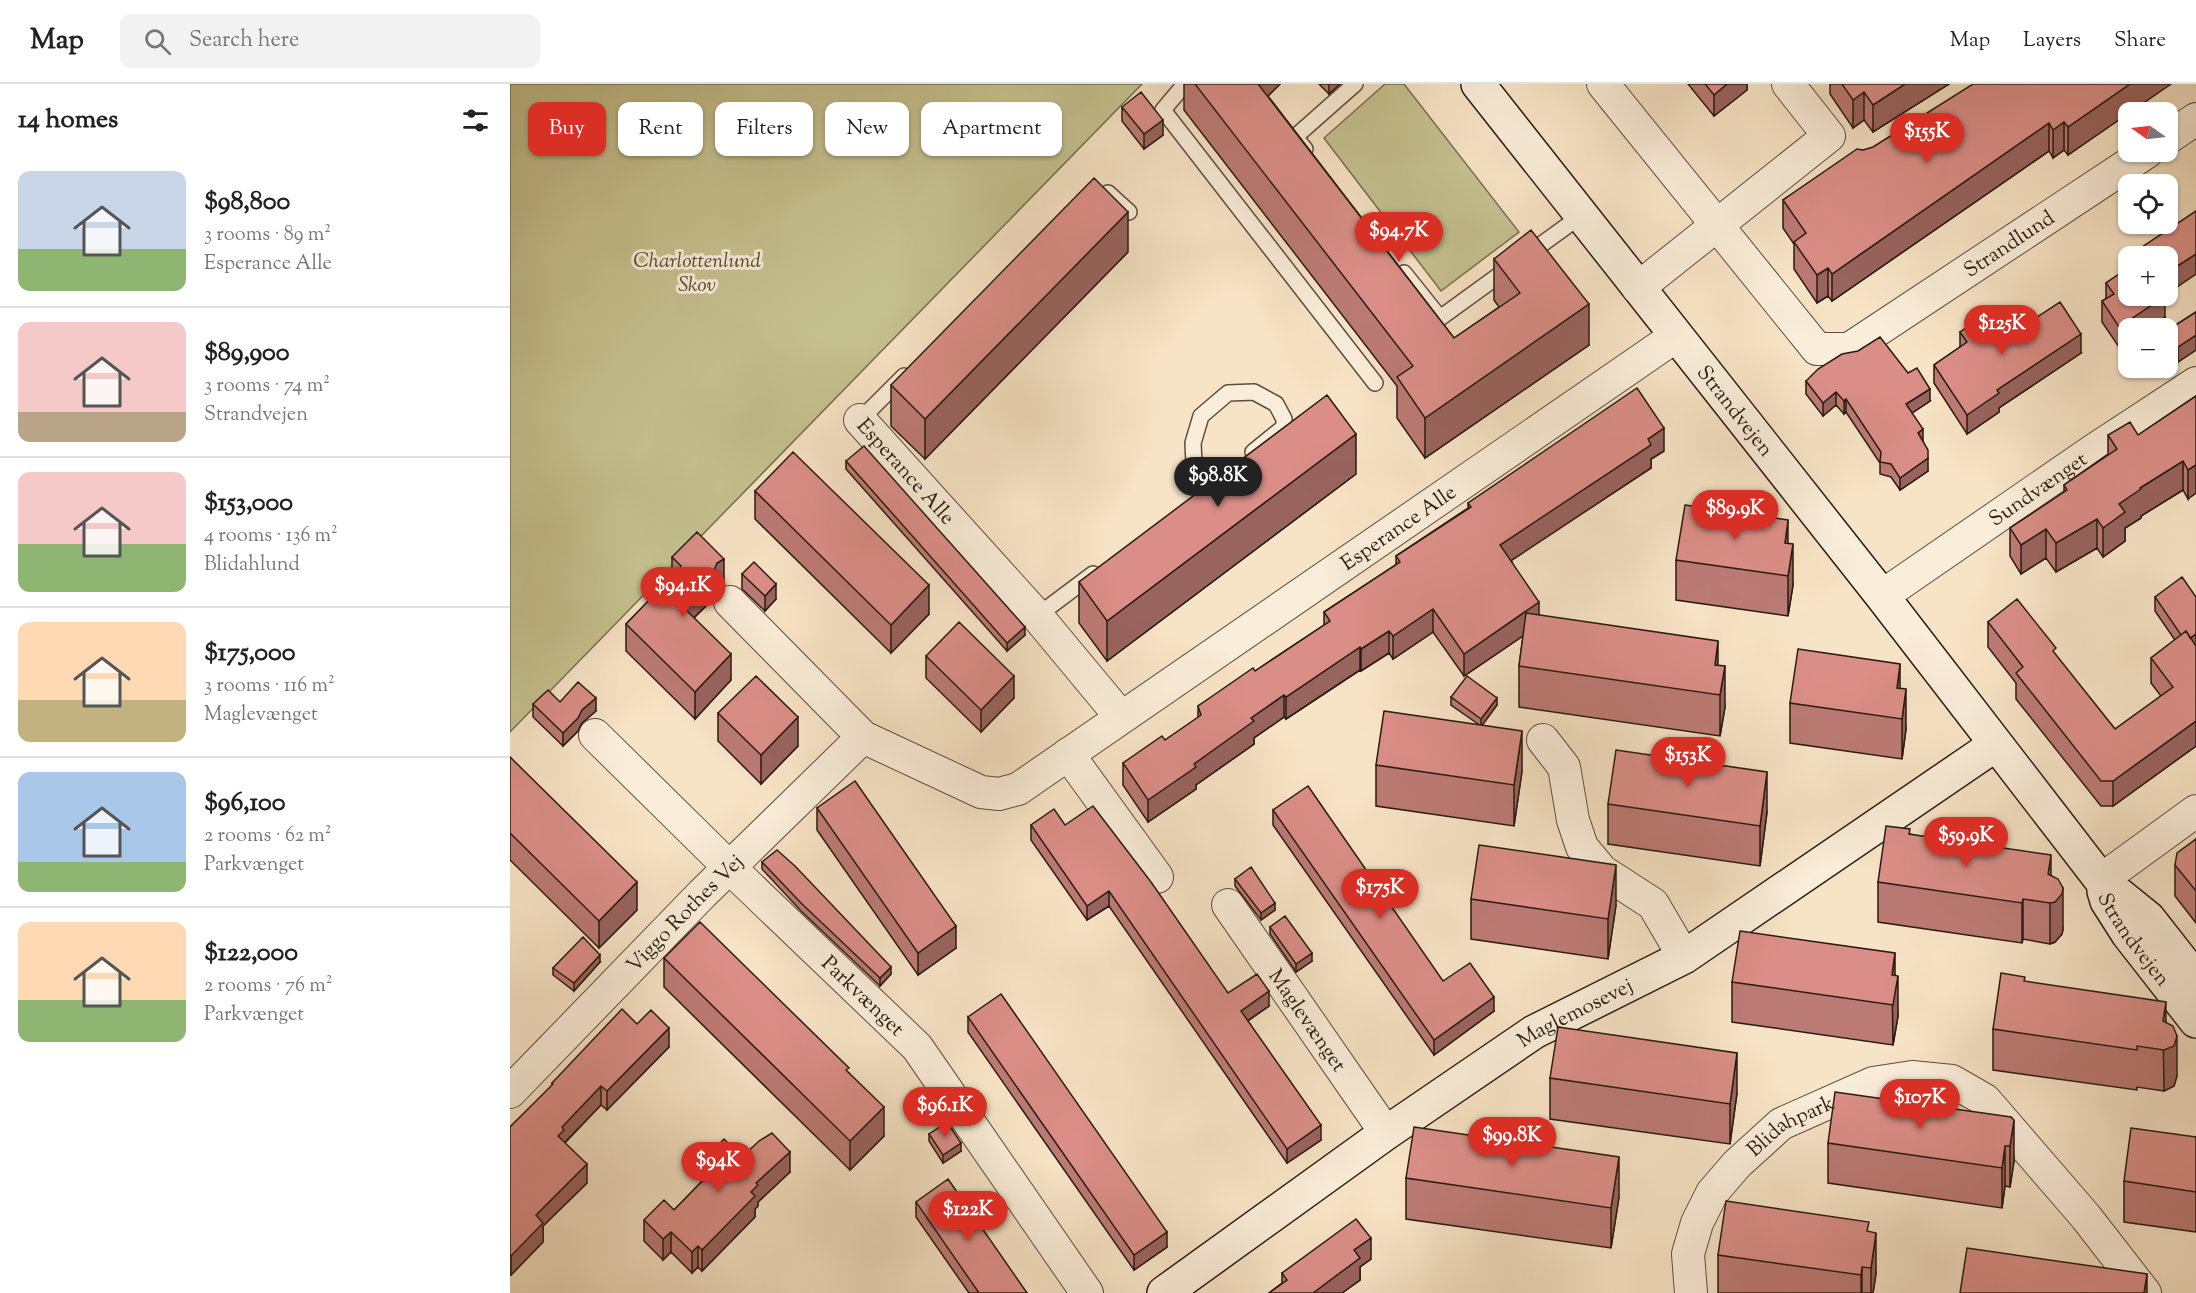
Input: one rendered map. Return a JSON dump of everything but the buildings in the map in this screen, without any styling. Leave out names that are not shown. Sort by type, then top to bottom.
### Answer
[{"type":"main road","name":"Strandvejen","points":[[1478,84],[1882,596],[2101,880],[2148,918],[2196,979]]},
{"type":"main road","name":"Maglemosevej","points":[[1164,1293],[1386,1133],[1534,1032],[1684,957],[1995,745]]},
{"type":"main road","name":"Strandvejen","points":[[2101,880],[2107,901],[2128,934],[2196,1021]]},
{"type":"street","name":"Strandlund","points":[[1603,84],[1817,349],[1849,349],[2132,162]]},
{"type":"street","points":[[1788,84],[1829,135],[1854,154]]},
{"type":"street","points":[[2178,131],[2196,119]]},
{"type":"street","points":[[1638,288],[1829,135]]},
{"type":"street","name":"Esperance Alle","points":[[730,602],[863,737],[981,792],[999,794],[1018,789],[1676,336]]},
{"type":"street","name":"Sundvænget","points":[[1882,596],[2091,452],[2196,383]]},
{"type":"street","name":"Esperance Alle","points":[[860,420],[1037,616],[1121,717]]},
{"type":"street","name":"Parkvænget","points":[[596,735],[729,867],[917,1047],[1087,1293]]},
{"type":"street","name":"Viggo Rothes Vej","points":[[510,1092],[729,867],[863,737]]},
{"type":"street","points":[[1543,740],[1564,767],[1573,820],[1582,848],[1602,871],[1653,904],[1684,957]]},
{"type":"street","points":[[1068,754],[1157,877]]},
{"type":"street","points":[[2101,880],[2196,811]]},
{"type":"street","name":"Maglevænget","points":[[1228,905],[1386,1133]]},
{"type":"street","name":"Blidahpark","points":[[1691,1293],[1688,1254],[1697,1223],[1712,1194],[1737,1164],[1781,1124],[1874,1083],[1912,1077],[1952,1082],[1985,1100],[2086,1217],[2145,1293]]},
{"type":"lane","points":[[1185,84],[1163,110],[1375,383]]},
{"type":"lane","points":[[1317,164],[1295,137],[1356,84]]},
{"type":"lane","points":[[1096,183],[1129,212]]},
{"type":"lane","points":[[1396,263],[1440,318],[1582,215]]},
{"type":"lane","name":"Esperance Alle","points":[[860,420],[910,369]]},
{"type":"lane","points":[[1223,476],[1202,491],[1194,464],[1192,443],[1201,416],[1228,393],[1254,392],[1276,404],[1284,419],[1284,427],[1239,464]]},
{"type":"lane","points":[[1037,616],[1104,565]]},
{"type":"green space","name":"Charlottenlund Skov","points":[[510,84],[1142,84],[510,732]]},
{"type":"green space","points":[[1385,84],[1404,84],[1519,232],[1441,291],[1324,138]]}]
